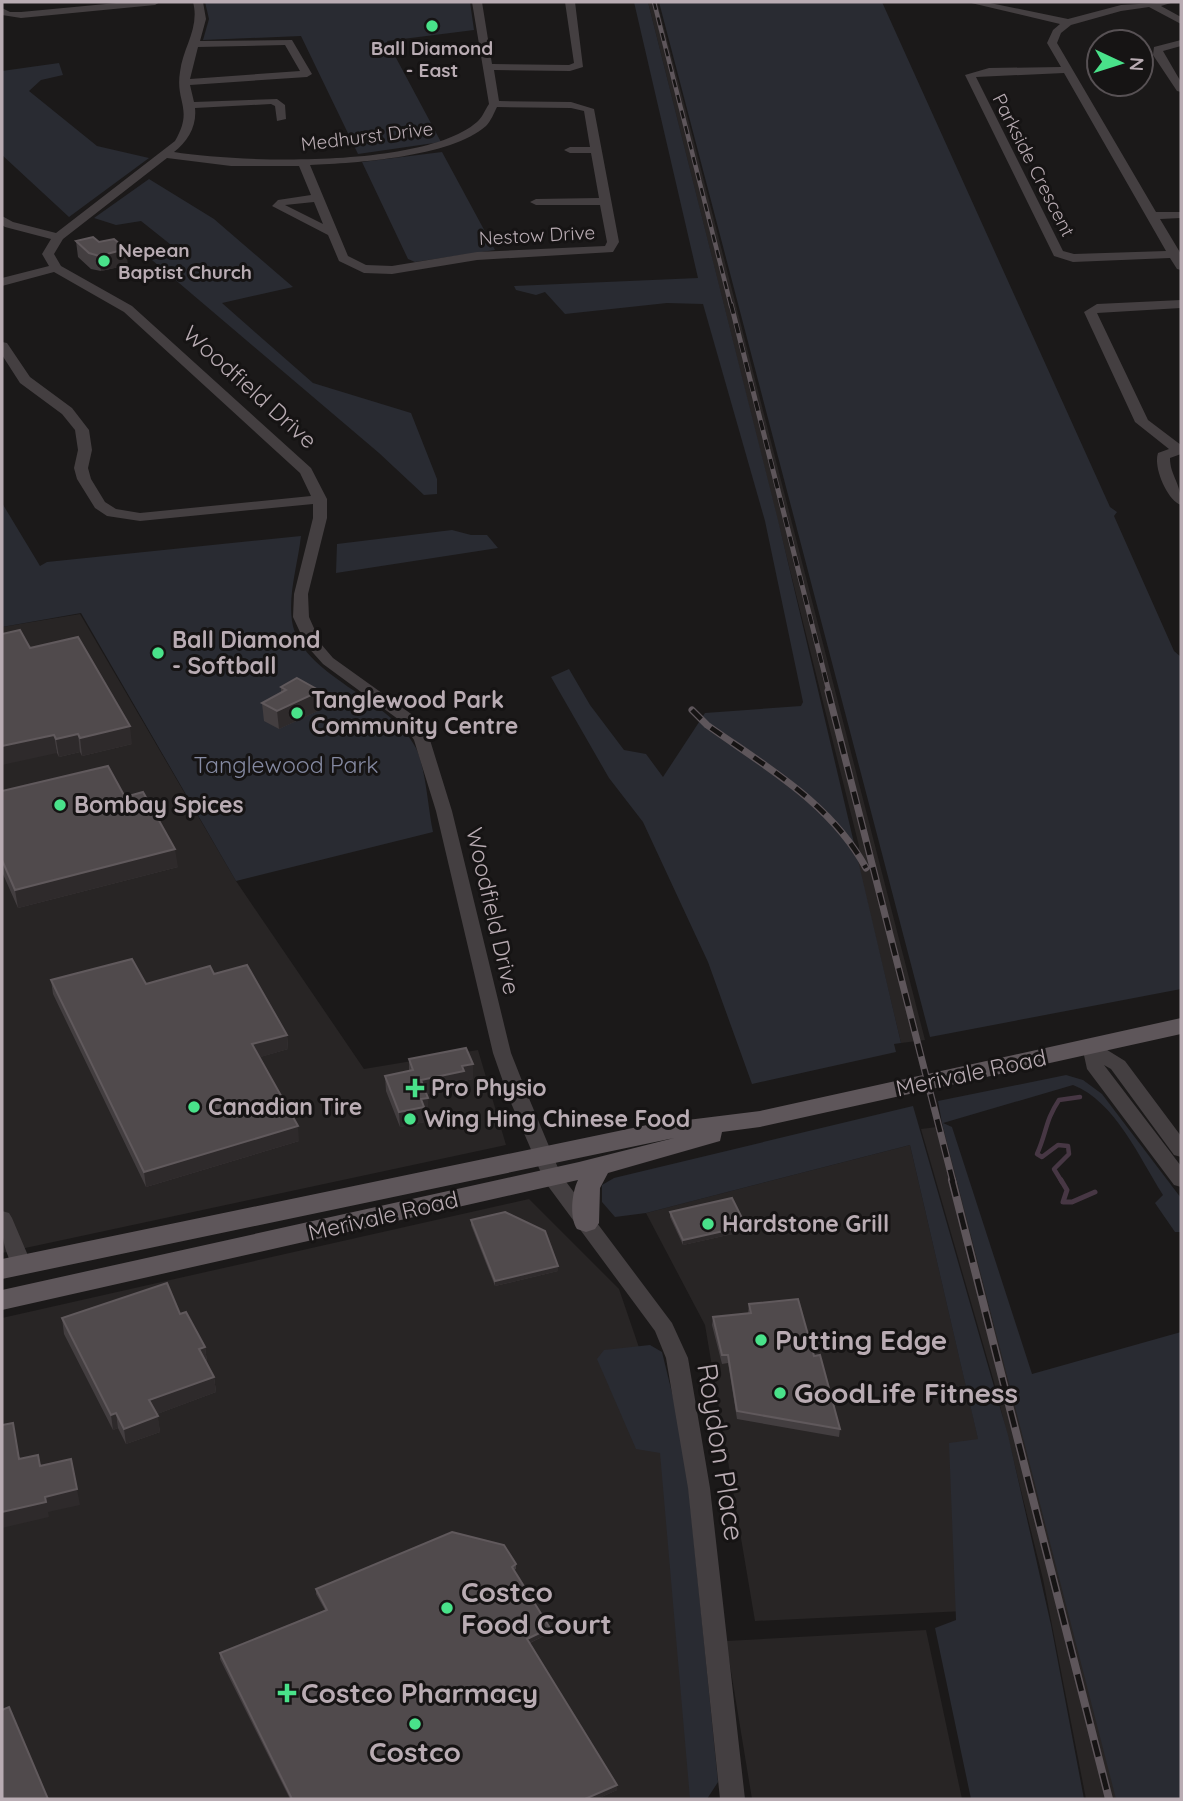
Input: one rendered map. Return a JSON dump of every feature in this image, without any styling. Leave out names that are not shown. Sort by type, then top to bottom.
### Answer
[{"type":"main road","name":"Merivale Road","points":[[12,1267],[345,1199],[547,1166],[599,1166],[659,1152],[760,1119],[1181,1026]]},
{"type":"main road","name":"Merivale Road","points":[[2,1300],[547,1166],[647,1132],[760,1119]]},
{"type":"main road","points":[[586,1223],[587,1188],[599,1166]]},
{"type":"street","points":[[2,10],[8,15],[21,15],[90,5],[155,2]]},
{"type":"street","points":[[2,282],[56,268],[48,254],[58,237],[179,143],[190,127],[185,71],[200,26],[198,2]]},
{"type":"street","points":[[477,2],[494,104]]},
{"type":"street","points":[[486,67],[570,68],[579,65],[570,2]]},
{"type":"street","points":[[981,2],[1066,22],[1169,2]]},
{"type":"street","points":[[1152,5],[1181,21]]},
{"type":"street","points":[[1066,22],[1056,30],[1052,43],[1178,260]]},
{"type":"street","points":[[185,82],[307,74],[288,42],[194,44]]},
{"type":"street","points":[[1181,43],[1158,49],[1158,55],[1181,89]]},
{"type":"street","name":"Parkside Crescent","points":[[1066,70],[981,71],[970,75],[1058,253],[1073,258],[1178,260]]},
{"type":"street","points":[[190,105],[273,101],[280,104],[281,119]]},
{"type":"street","name":"Nestow Drive","points":[[303,162],[343,258],[372,271],[484,255],[593,252],[612,246],[589,109],[494,104]]},
{"type":"street","name":"Medhurst Drive","points":[[165,154],[239,163],[303,162],[410,152],[443,145],[482,126],[494,104]]},
{"type":"street","points":[[570,150],[597,150]]},
{"type":"street","points":[[318,198],[282,202],[278,206],[332,233]]},
{"type":"street","points":[[536,202],[604,201]]},
{"type":"street","points":[[1152,216],[1181,215]]},
{"type":"street","points":[[4,224],[58,237]]},
{"type":"street","name":"Woodfield Drive","points":[[56,268],[128,309],[306,471],[320,499],[320,518],[301,594],[301,617],[314,645],[328,661],[408,719],[422,740],[446,817],[502,1053],[547,1166]]},
{"type":"street","points":[[1180,450],[1142,422],[1090,312],[1097,308],[1181,304]]},
{"type":"street","points":[[2,346],[25,380],[67,411],[82,430],[85,450],[81,468],[84,480],[100,505],[112,513],[140,517],[320,499]]},
{"type":"street","points":[[1180,450],[1163,456],[1163,467],[1181,500]]},
{"type":"street","points":[[1091,1046],[1118,1065],[1181,1150]]},
{"type":"street","points":[[1091,1046],[1096,1069],[1181,1180]]},
{"type":"street","name":"Roydon Place","points":[[547,1166],[665,1328],[677,1358],[699,1488],[733,1799]]},
{"type":"street","points":[[2,1218],[12,1267]]},
{"type":"shaded area","points":[[648,2],[657,2],[925,1040],[901,1043],[858,864],[859,846]]},
{"type":"shaded area","points":[[80,614],[236,881],[364,1069],[478,1050],[506,1145],[2,1253],[2,627]]},
{"type":"shaded area","points":[[945,1126],[1118,1799],[1086,1799],[1043,1579],[994,1382],[921,1129]]},
{"type":"shaded area","points":[[910,1145],[979,1442],[1006,1609],[755,1621],[705,1325],[646,1213]]},
{"type":"shaded area","points":[[529,1199],[619,1289],[672,1444],[700,1799],[2,1799],[2,1318]]},
{"type":"shaded area","points":[[926,1630],[962,1799],[752,1799],[726,1641]]},
{"type":"green space","points":[[205,2],[470,2],[474,30],[387,41],[441,142],[358,154],[301,36],[203,40],[209,19]]},
{"type":"green space","points":[[634,2],[648,2],[778,520],[901,1043],[894,1044],[896,1052],[752,1084],[708,962],[643,822],[609,778],[551,677],[569,669],[590,705],[624,750],[646,754],[663,777],[705,713],[801,706],[803,702],[765,521],[703,304],[667,303],[565,314],[545,292],[536,295],[516,290],[514,286],[698,278]]},
{"type":"green space","points":[[659,2],[882,2],[1110,507],[1117,512],[1114,516],[1174,651],[1181,657],[1181,989],[930,1037]]},
{"type":"green space","points":[[59,63],[63,75],[41,80],[29,91],[97,146],[149,158],[69,217],[2,155],[2,71]]},
{"type":"green space","points":[[442,152],[495,250],[415,262],[408,259],[362,162]]},
{"type":"green space","points":[[149,179],[214,219],[293,287],[222,303],[313,383],[411,413],[437,479],[437,494],[424,495],[379,453],[152,260],[180,252],[141,221],[116,225],[94,218]]},
{"type":"green space","name":"Tanglewood Park","points":[[2,503],[40,566],[47,562],[301,536],[291,600],[292,621],[299,640],[311,657],[328,672],[404,730],[419,757],[433,832],[236,881],[81,613],[2,627]]},
{"type":"green space","points":[[452,530],[471,535],[487,535],[498,548],[336,573],[337,544]]},
{"type":"green space","points":[[1066,1075],[1083,1080],[1102,1094],[1181,1198],[1181,1232],[1175,1232],[1155,1203],[1163,1195],[1114,1117],[1088,1093],[1073,1085],[943,1123],[952,1127],[1032,1374],[1181,1332],[1181,1799],[1116,1799],[942,1123],[938,1101]]},
{"type":"green space","points":[[913,1106],[1008,1435],[1051,1625],[1084,1799],[971,1799],[935,1628],[956,1620],[949,1443],[978,1439],[910,1145],[646,1213],[615,1217],[602,1202],[602,1185],[614,1178]]},
{"type":"green space","points":[[650,1345],[662,1352],[684,1442],[718,1782],[707,1799],[690,1799],[660,1453],[636,1449],[597,1359],[604,1350]]},
{"type":"building","points":[[93,237],[99,242],[114,239],[126,249],[99,256],[89,253],[76,241]]},
{"type":"building","points":[[20,630],[30,648],[78,637],[130,726],[80,738],[78,734],[56,739],[54,735],[2,746],[2,634]]},
{"type":"building","points":[[297,678],[320,691],[277,711],[262,703],[286,690],[281,687]]},
{"type":"building","points":[[108,766],[125,797],[143,792],[175,849],[15,890],[2,860],[2,791]]},
{"type":"building","name":"Canadian Tire","points":[[132,959],[146,984],[210,966],[214,974],[247,965],[287,1035],[252,1044],[298,1126],[144,1172],[51,980]]},
{"type":"building","points":[[466,1048],[473,1064],[462,1066],[464,1071],[421,1080],[428,1098],[421,1099],[424,1107],[399,1112],[385,1076],[413,1070],[409,1059]]},
{"type":"building","name":"Hardstone Grill","points":[[732,1198],[746,1226],[683,1240],[670,1212]]},
{"type":"building","points":[[505,1212],[545,1231],[558,1266],[495,1281],[471,1220]]},
{"type":"building","points":[[167,1283],[180,1314],[186,1312],[205,1347],[199,1349],[214,1377],[149,1400],[158,1416],[124,1429],[116,1413],[111,1415],[62,1318]]},
{"type":"building","points":[[798,1299],[814,1356],[820,1355],[840,1429],[737,1411],[728,1355],[722,1355],[713,1317],[751,1313],[749,1304]]},
{"type":"building","points":[[13,1423],[19,1459],[38,1455],[40,1466],[71,1459],[77,1489],[45,1497],[46,1502],[2,1512],[2,1425]]},
{"type":"building","name":"Costco","points":[[452,1532],[504,1545],[516,1564],[512,1567],[550,1628],[527,1639],[617,1785],[585,1799],[292,1799],[220,1653],[327,1610],[316,1589]]},
{"type":"building","points":[[9,1707],[48,1799],[2,1799],[2,1710]]},
{"type":"waterway","points":[[1062,1182],[1054,1169],[1069,1154],[1068,1146],[1058,1145],[1042,1157],[1037,1154],[1051,1114],[1059,1100],[1080,1097]]},
{"type":"waterway","points":[[1061,1180],[1067,1190],[1063,1202],[1072,1202],[1095,1192]]},
{"type":"railway","points":[[654,2],[731,306]]},
{"type":"railway","points":[[731,304],[829,692]]},
{"type":"railway","points":[[828,691],[953,1182]]},
{"type":"railway","points":[[692,710],[707,725],[816,805],[852,845],[866,868]]},
{"type":"railway","points":[[952,1180],[1109,1799]]},
{"type":"place","name":"Ball Diamond - East","points":[[432,26]]},
{"type":"place","name":"Nepean Baptist Church","points":[[104,261]]},
{"type":"place","name":"Ball Diamond - Softball","points":[[158,653]]},
{"type":"place","name":"Tanglewood Park Community Centre","points":[[297,713]]},
{"type":"place","name":"Bombay Spices","points":[[60,805]]},
{"type":"place","name":"Pro Physio","points":[[415,1088]]},
{"type":"place","name":"Canadian Tire","points":[[194,1107]]},
{"type":"place","name":"Wing Hing Chinese Food","points":[[410,1119]]},
{"type":"place","name":"Hardstone Grill","points":[[708,1224]]},
{"type":"place","name":"Putting Edge","points":[[761,1340]]},
{"type":"place","name":"GoodLife Fitness","points":[[780,1393]]},
{"type":"place","name":"Costco Food Court","points":[[447,1608]]},
{"type":"place","name":"Costco Pharmacy","points":[[287,1693]]},
{"type":"place","name":"Costco","points":[[415,1724]]}]
